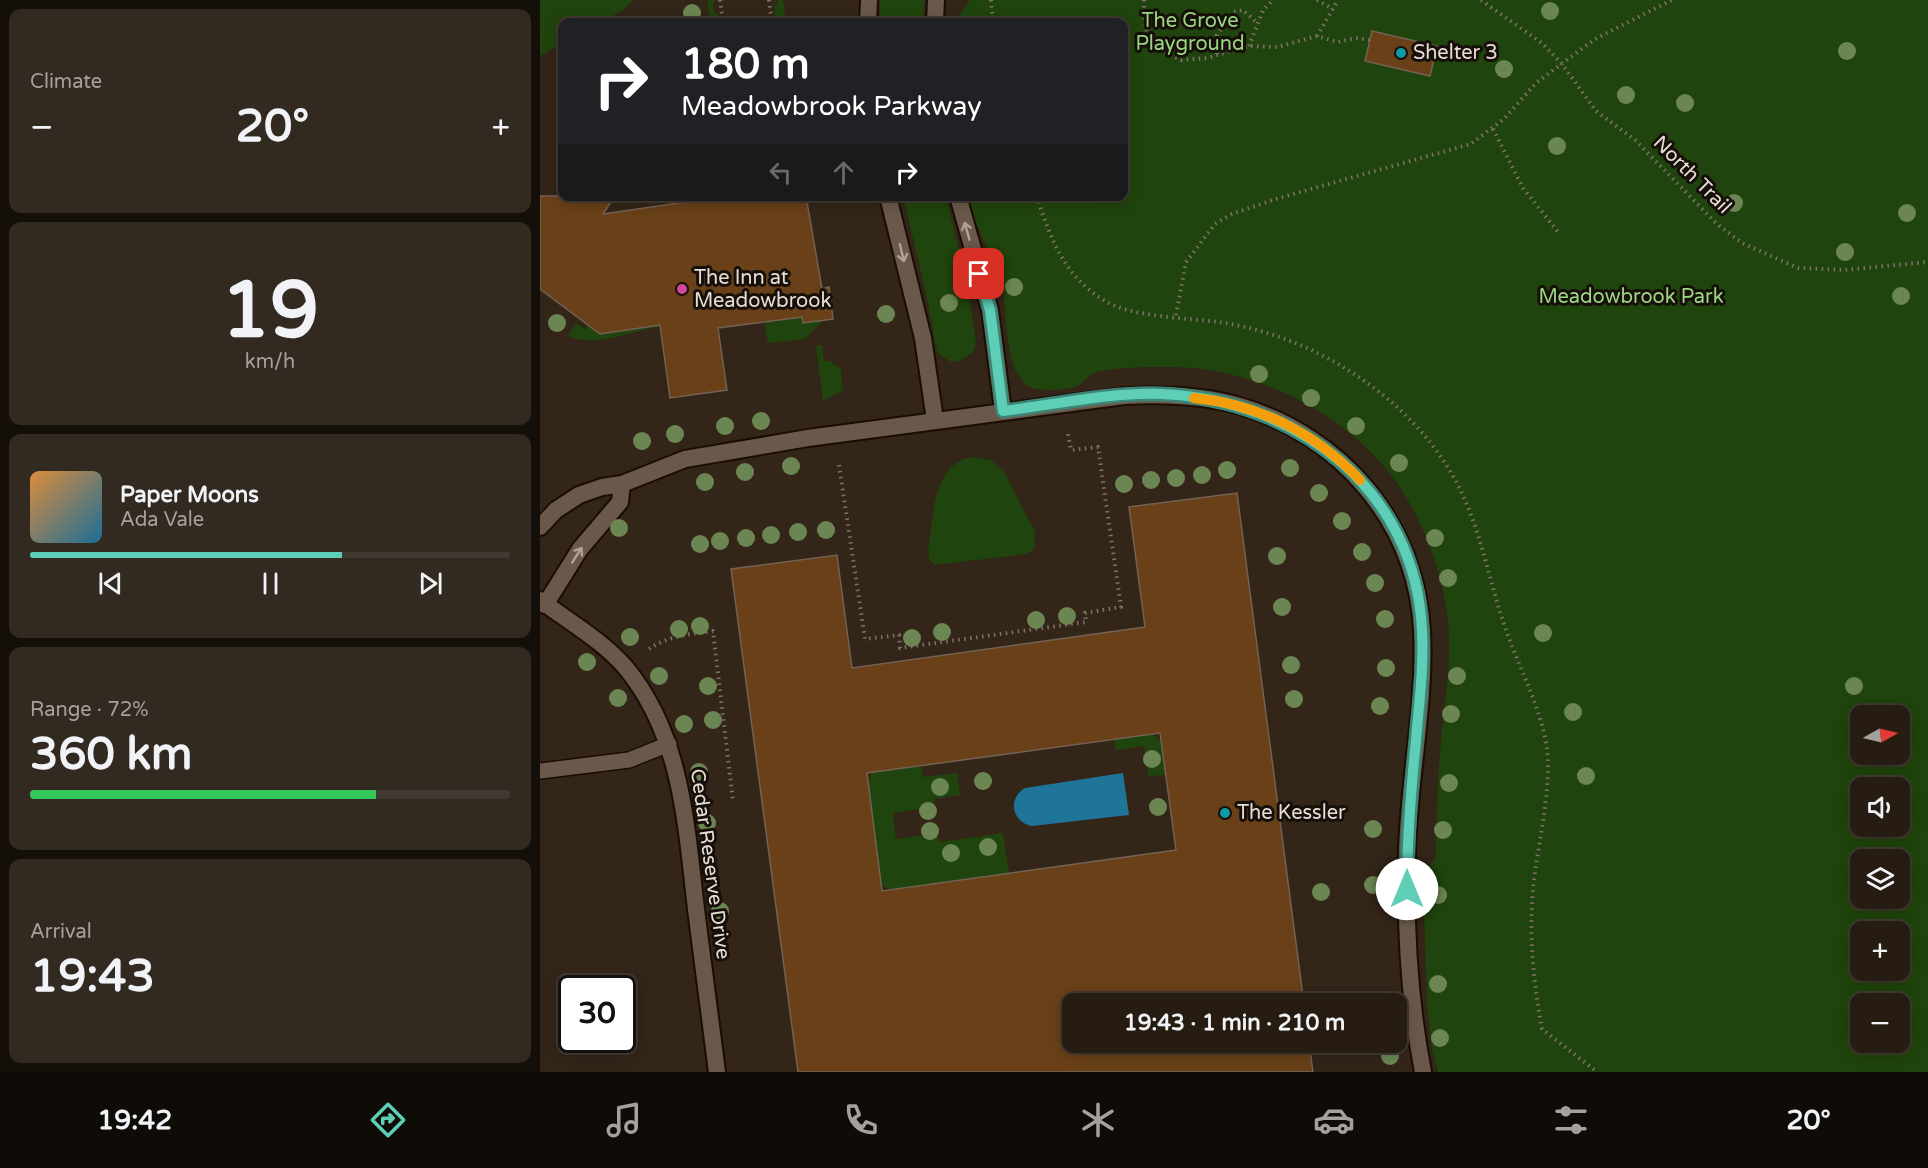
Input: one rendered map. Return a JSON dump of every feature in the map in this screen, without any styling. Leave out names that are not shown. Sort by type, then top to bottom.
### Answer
[{"type":"street","points":[[868,18],[869,0]]},
{"type":"street","points":[[935,18],[936,0]]},
{"type":"street","points":[[889,201],[923,338],[935,420]]},
{"type":"street","points":[[959,201],[990,310],[1003,411]]},
{"type":"street","points":[[540,527],[556,510],[579,495],[602,487],[622,484],[685,459],[1003,411],[1160,394],[1239,405],[1303,433],[1328,449],[1352,471],[1381,506],[1403,545],[1412,573],[1422,629],[1423,664],[1407,861],[1412,981],[1423,1072]]},
{"type":"street","name":"Cedar Reserve Drive","points":[[622,484],[620,502],[580,549],[543,602],[603,646],[625,667],[648,699],[669,744],[682,796],[717,1072]]},
{"type":"lane","points":[[540,771],[629,760],[669,744]]},
{"type":"path","points":[[720,0],[722,18]]},
{"type":"path","points":[[769,0],[771,18]]},
{"type":"path","points":[[991,0],[993,18]]},
{"type":"path","points":[[1144,0],[1144,21],[1148,35],[1157,48],[1171,57],[1190,61],[1249,46],[1278,47],[1317,36],[1337,42],[1356,38],[1370,39]]},
{"type":"path","points":[[1249,46],[1266,5],[1273,0]]},
{"type":"path","points":[[1317,0],[1333,9]]},
{"type":"path","points":[[1317,36],[1338,0]]},
{"type":"path","name":"North Trail","points":[[1480,0],[1543,44],[1562,64],[1596,111],[1635,140],[1717,224],[1742,243],[1767,256],[1807,269],[1844,270],[1928,262]]},
{"type":"path","points":[[1176,315],[1186,262],[1215,224],[1232,214],[1279,198],[1471,144],[1493,129],[1536,83],[1562,64],[1616,27],[1672,0]]},
{"type":"path","points":[[1217,54],[1217,35],[1233,12],[1243,10],[1257,23]]},
{"type":"path","points":[[1493,129],[1522,188],[1558,232]]},
{"type":"path","points":[[839,465],[865,639],[898,635],[900,648],[1086,622],[1085,613],[1121,607],[1098,447],[1071,450],[1068,434]]},
{"type":"path","points":[[649,650],[658,643],[685,635],[713,631],[733,801]]},
{"type":"green space","points":[[540,0],[633,0],[609,18],[558,18],[558,45],[540,56]]},
{"type":"green space","points":[[707,0],[715,0],[714,13],[718,13],[719,18],[709,18]]},
{"type":"green space","points":[[777,0],[783,0],[785,18],[776,18],[774,5],[778,5]]},
{"type":"green space","points":[[880,0],[924,0],[924,18],[880,18]]},
{"type":"green space","name":"Meadowbrook Park","points":[[970,0],[1928,0],[1928,1072],[1438,1072],[1432,1049],[1427,1004],[1423,876],[1436,857],[1439,771],[1449,637],[1441,582],[1428,542],[1410,503],[1387,470],[1366,447],[1342,427],[1316,409],[1288,394],[1259,383],[1228,374],[1198,369],[1141,367],[1097,372],[1077,386],[1063,389],[1047,390],[1028,386],[1020,378],[1011,356],[1000,279],[970,201],[1128,201],[1128,18],[957,18]]},
{"type":"green space","points":[[904,201],[947,201],[967,281],[976,342],[973,352],[959,361],[951,362],[937,352],[926,293]]},
{"type":"green space","points":[[668,317],[670,326],[605,339],[580,340],[568,336],[576,323],[585,329],[587,325],[601,334]]},
{"type":"green space","points":[[802,317],[803,323],[823,320],[805,339],[768,343],[764,322]]},
{"type":"green space","points":[[822,345],[824,361],[829,361],[841,369],[843,390],[823,401],[816,346]]},
{"type":"green space","points":[[972,457],[991,460],[1004,471],[1035,532],[1034,549],[1026,554],[935,565],[929,559],[928,549],[937,493],[949,469],[959,461]]},
{"type":"green space","points":[[1152,734],[1161,740],[1165,775],[1149,776],[1144,746],[1116,750],[1114,739]]},
{"type":"green space","points":[[921,765],[923,777],[957,773],[960,795],[934,799],[936,817],[923,819],[921,809],[893,813],[896,839],[925,835],[924,826],[936,824],[939,842],[1003,833],[1009,874],[890,890],[882,885],[868,782],[872,772]]},
{"type":"water","points":[[1123,773],[1129,815],[1032,826],[1020,820],[1014,810],[1016,798],[1025,788]]},
{"type":"building","name":"Shelter 3","points":[[1372,31],[1437,46],[1430,76],[1365,61]]},
{"type":"building","points":[[540,196],[558,196],[558,201],[612,201],[603,214],[693,201],[807,201],[822,289],[829,287],[833,319],[803,323],[802,317],[718,328],[727,390],[670,398],[660,325],[600,334],[540,289]]},
{"type":"building","name":"The Kessler","points":[[1237,493],[1303,993],[1062,993],[1062,1053],[1310,1053],[1313,1072],[798,1072],[731,569],[837,555],[852,668],[1145,627],[1129,507]],"holes":[[[1160,733],[1176,850],[882,891],[867,773]]]},
{"type":"slow traffic","points":[[1194,398],[1239,405],[1303,433],[1328,449],[1360,480]]},
{"type":"place","name":"Shelter 3","points":[[1401,53]]},
{"type":"place","name":"The Inn at Meadowbrook","points":[[682,289]]},
{"type":"place","name":"The Kessler","points":[[1225,813]]},
{"type":"route","points":[[979,274],[990,310],[1003,411],[1124,396],[1160,394],[1239,405],[1303,433],[1328,449],[1377,498],[1403,545],[1418,597],[1422,629],[1423,664],[1407,850],[1407,889]]},
{"type":"park label","name":"The Grove Playground","points":[[1190,32]]}]
